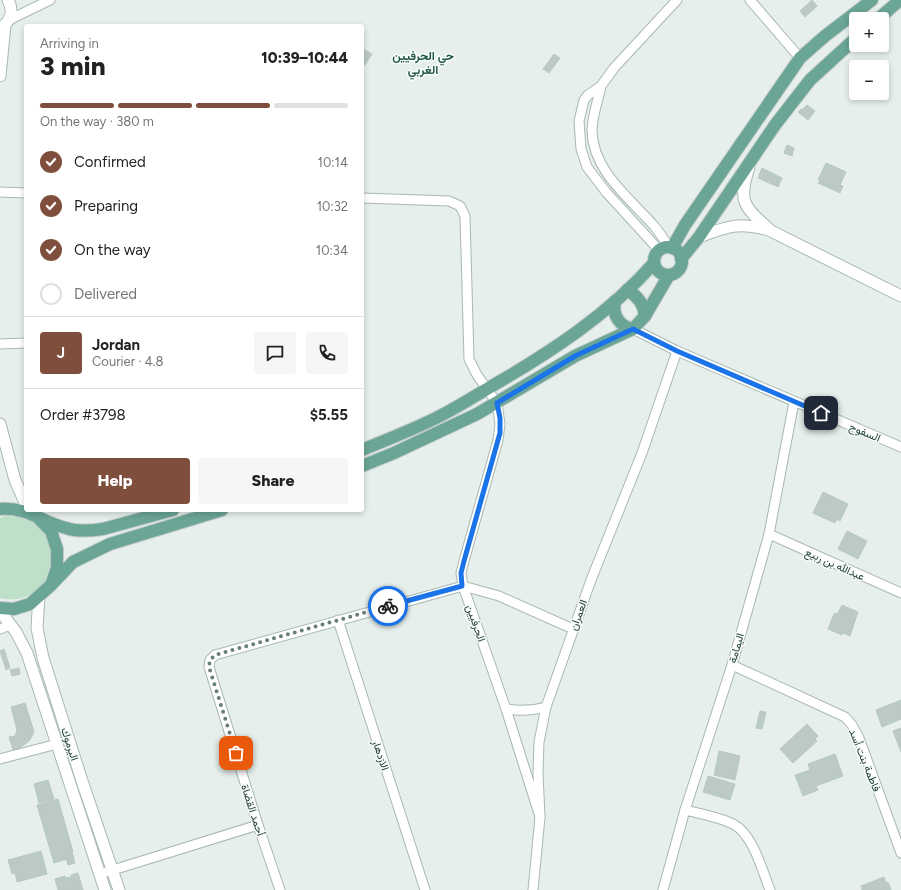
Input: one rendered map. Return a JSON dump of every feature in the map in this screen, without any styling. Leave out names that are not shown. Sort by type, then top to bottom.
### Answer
[{"type":"main road","points":[[667,248],[678,252],[681,259],[680,268],[674,274],[663,275],[658,271],[654,263],[654,257],[667,248],[685,225],[800,58],[825,36],[872,0]]},
{"type":"main road","points":[[886,12],[900,0]]},
{"type":"main road","points":[[681,259],[699,237],[775,125],[810,80],[849,44]]},
{"type":"main road","points":[[364,449],[440,416],[561,343],[615,301],[639,280],[654,263]]},
{"type":"main road","points":[[364,465],[429,437],[497,403],[575,356],[633,329],[645,316],[669,275]]},
{"type":"main road","points":[[627,290],[635,295],[641,303],[645,316]]},
{"type":"main road","points":[[615,301],[614,310],[617,319],[624,326],[633,329]]},
{"type":"main road","points":[[0,509],[24,510]]},
{"type":"main road","points":[[31,512],[51,531],[57,549],[57,568],[50,586]]},
{"type":"main road","points":[[32,512],[65,528],[77,531],[92,531],[166,512]]},
{"type":"main road","points":[[0,608],[14,608],[30,604],[50,586],[72,562],[98,549],[142,533],[215,512]]},
{"type":"street","points":[[0,76],[5,24],[11,14],[11,7],[8,0]]},
{"type":"street","points":[[5,24],[50,0]]},
{"type":"street","points":[[667,248],[594,178],[587,167],[581,149],[578,131],[581,107],[584,100],[588,95],[601,86],[614,68],[677,0]]},
{"type":"street","points":[[750,0],[800,58]]},
{"type":"street","points":[[601,86],[592,132],[595,153],[606,172],[655,228],[667,248]]},
{"type":"street","points":[[751,161],[743,188],[744,198],[752,214],[769,230]]},
{"type":"street","points":[[0,192],[24,193]]},
{"type":"street","points":[[364,198],[449,201],[460,206],[465,216],[469,360],[472,367],[497,403]]},
{"type":"street","points":[[699,237],[733,226],[751,225],[769,230],[901,296]]},
{"type":"street","name":"السفوح","points":[[633,329],[677,351],[901,448]]},
{"type":"street","points":[[0,344],[24,343]]},
{"type":"street","name":"العمران","points":[[533,890],[540,817],[538,773],[539,742],[546,707],[573,629],[642,453],[677,351]]},
{"type":"street","name":"اليمامة","points":[[663,890],[685,810],[732,665],[769,534],[794,402]]},
{"type":"street","name":"الحرفيين","points":[[497,403],[500,418],[500,433],[461,573],[462,586],[506,709],[540,817]]},
{"type":"street","points":[[0,424],[14,480],[24,499]]},
{"type":"street","name":"عبدالله بن ربيع","points":[[769,534],[901,593]]},
{"type":"street","points":[[338,620],[462,586],[499,596],[573,629]]},
{"type":"street","name":"اليرموك","points":[[39,595],[37,628],[43,658],[82,781],[119,890]]},
{"type":"street","name":"اليرموك","points":[[0,611],[5,627],[22,642],[27,653],[105,890]]},
{"type":"street","name":"أحمد القضاة","points":[[280,890],[258,825],[209,667],[210,660],[215,655],[338,620]]},
{"type":"street","name":"الازدهار","points":[[338,620],[425,890]]},
{"type":"street","name":"فاطمة بنت أسد","points":[[732,665],[845,717],[852,725],[859,738],[901,853]]},
{"type":"street","points":[[506,709],[521,711],[536,710],[546,707]]},
{"type":"street","points":[[0,759],[57,744]]},
{"type":"street","points":[[685,810],[733,824],[743,831],[753,846],[770,890]]},
{"type":"street","points":[[100,874],[258,825]]},
{"type":"green space","points":[[5,516],[22,518],[37,525],[47,537],[52,550],[52,563],[48,576],[40,587],[29,595],[16,599],[0,598],[0,518]]},
{"type":"building","points":[[812,0],[817,6],[805,17],[800,11]]},
{"type":"building","points":[[364,50],[372,54],[364,65]]},
{"type":"building","points":[[554,54],[560,58],[549,73],[543,69]]},
{"type":"building","points":[[807,105],[815,111],[808,120],[798,112]]},
{"type":"building","points":[[787,145],[794,148],[792,156],[784,153]]},
{"type":"building","points":[[826,163],[846,172],[840,185],[843,186],[840,193],[818,183]]},
{"type":"building","points":[[762,168],[782,178],[778,187],[758,178]]},
{"type":"building","points":[[823,492],[848,504],[840,521],[837,519],[835,523],[813,513]]},
{"type":"building","points":[[847,531],[867,541],[858,559],[838,549]]},
{"type":"building","points":[[842,605],[858,612],[850,636],[843,633],[842,635],[828,629],[834,614],[838,613]]},
{"type":"building","points":[[4,649],[10,668],[6,670],[0,651]]},
{"type":"building","points":[[19,668],[20,674],[12,676],[10,670]]},
{"type":"building","points":[[901,700],[901,719],[882,727],[876,710]]},
{"type":"building","points":[[25,703],[34,732],[30,740],[14,753],[9,737],[15,736],[17,730],[11,707]]},
{"type":"building","points":[[760,711],[766,712],[762,729],[756,728]]},
{"type":"building","points":[[807,724],[818,736],[815,739],[817,741],[793,763],[780,749]]},
{"type":"building","points":[[901,728],[901,752],[893,731]]},
{"type":"building","points":[[719,751],[740,756],[735,780],[714,775]]},
{"type":"building","points":[[835,754],[843,776],[816,786],[818,790],[803,796],[795,775],[810,770],[808,764]]},
{"type":"building","points":[[708,776],[735,784],[730,800],[703,792]]},
{"type":"building","points":[[48,780],[54,799],[39,803],[34,784]]},
{"type":"building","points":[[58,799],[73,852],[65,854],[67,859],[54,863],[37,805]]},
{"type":"building","points":[[41,851],[47,874],[17,882],[15,873],[12,874],[8,860]]},
{"type":"building","points":[[72,852],[75,863],[68,865],[65,854]]},
{"type":"building","points":[[78,873],[83,890],[58,890],[55,879],[65,876],[65,878],[71,877],[71,875]]},
{"type":"building","points":[[884,877],[891,890],[862,890],[861,886]]},
{"type":"way so far","points":[[236,753],[209,667],[210,660],[215,655],[388,606]]},
{"type":"district","name":"حي الحرفيين الغربي","points":[[423,63]]},
{"type":"route","points":[[388,606],[462,586],[461,573],[500,433],[500,418],[497,403],[575,356],[633,329],[677,351],[821,413]]}]
